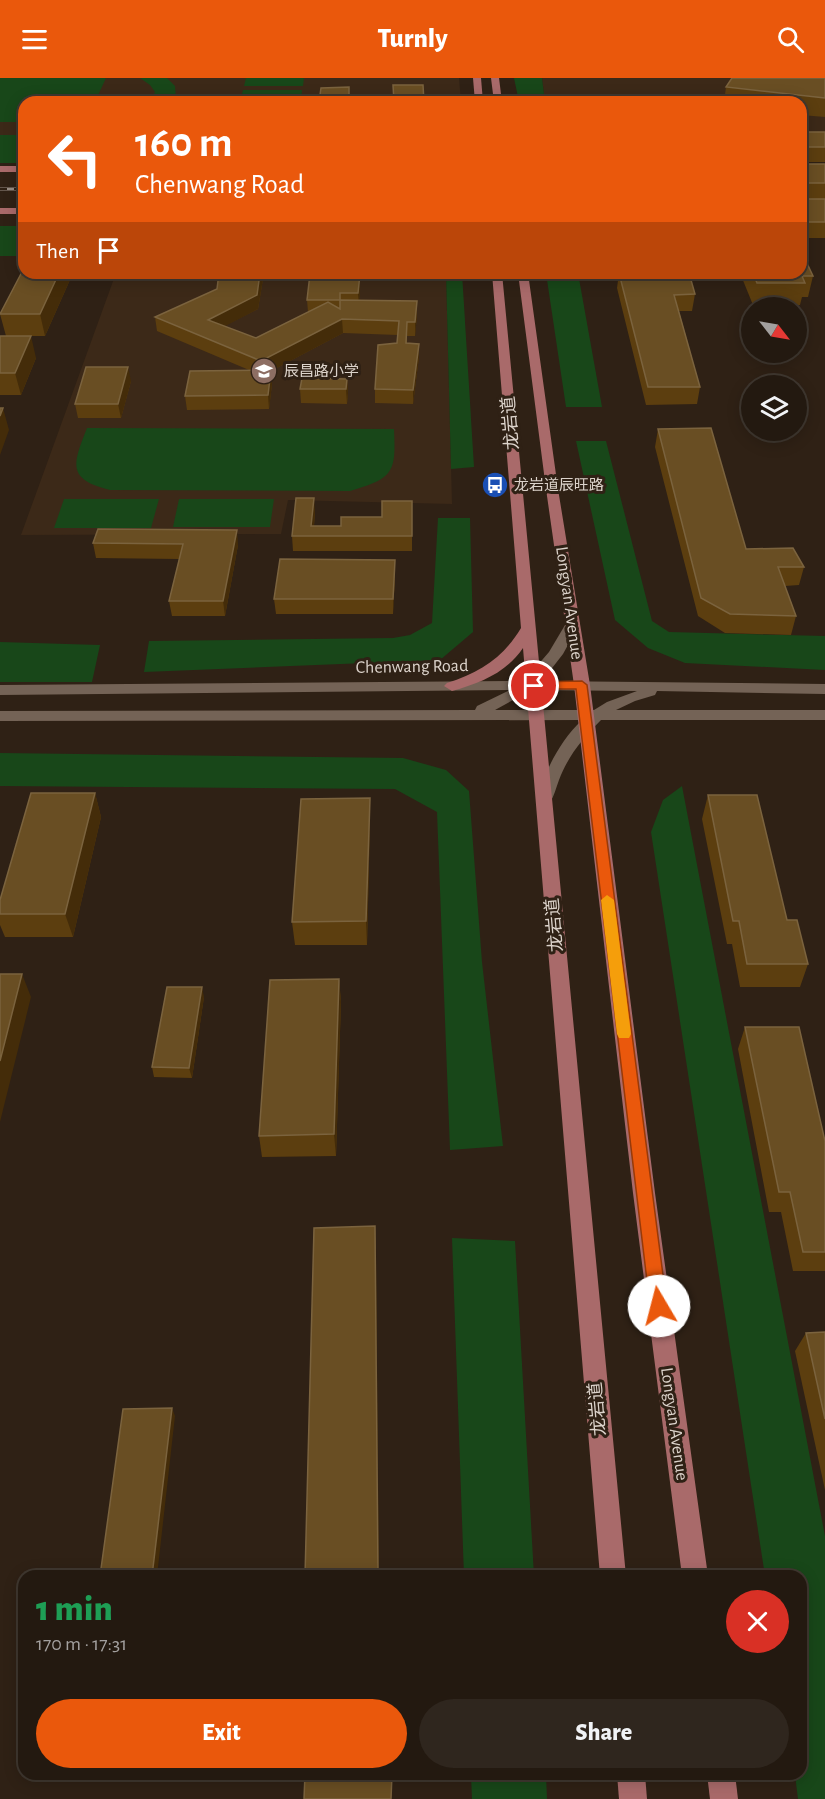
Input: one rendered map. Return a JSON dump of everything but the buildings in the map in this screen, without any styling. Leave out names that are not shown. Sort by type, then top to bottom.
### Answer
[{"type":"main road","points":[[477,78],[478,96]]},
{"type":"main road","points":[[495,78],[497,96]]},
{"type":"main road","points":[[0,169],[18,169]]},
{"type":"main road","points":[[0,179],[18,179]]},
{"type":"main road","points":[[0,211],[18,211]]},
{"type":"main road","name":"龙岩道","points":[[497,279],[612,1570]]},
{"type":"main road","name":"Longyan Avenue","points":[[525,279],[552,489],[588,718],[694,1570]]},
{"type":"main road","points":[[452,686],[478,679],[498,668],[511,656],[529,627]]},
{"type":"main road","points":[[631,1780],[633,1799]]},
{"type":"main road","points":[[722,1780],[724,1799]]},
{"type":"street","points":[[459,714],[482,710],[506,700],[532,684],[556,653],[573,623]]},
{"type":"street","name":"Chenwang Road","points":[[0,690],[532,684],[825,689]]},
{"type":"street","points":[[544,799],[557,764],[588,718],[616,702],[642,693],[681,686]]},
{"type":"street","points":[[0,716],[536,714],[588,718],[825,714]]},
{"type":"shaded area","points":[[0,78],[459,78],[460,96],[18,96],[18,135],[0,135]]},
{"type":"shaded area","points":[[542,78],[825,78],[825,133],[807,133],[807,96],[544,96]]},
{"type":"shaded area","name":"辰昌路小学","points":[[114,279],[446,279],[452,504],[288,500],[281,534],[21,535]]},
{"type":"green space","points":[[0,78],[106,78],[98,96],[18,96],[18,122],[0,122]]},
{"type":"green space","points":[[140,78],[167,78],[175,86],[176,96],[153,96],[155,92]]},
{"type":"green space","points":[[246,78],[304,78],[303,86],[244,86]]},
{"type":"green space","points":[[514,78],[542,78],[544,96],[518,96]]},
{"type":"green space","points":[[243,90],[302,90],[301,96],[241,96]]},
{"type":"green space","points":[[0,135],[18,135],[18,163],[0,163]]},
{"type":"green space","points":[[0,226],[18,226],[18,256],[0,256]]},
{"type":"green space","points":[[446,279],[462,279],[474,467],[451,469]]},
{"type":"green space","points":[[547,279],[579,279],[602,407],[566,407]]},
{"type":"green space","points":[[87,428],[394,429],[393,465],[384,477],[376,482],[350,491],[110,490],[86,481],[77,468],[78,451]]},
{"type":"green space","points":[[576,441],[606,441],[652,621],[669,632],[825,636],[825,670],[685,663],[648,648],[615,620]]},
{"type":"green space","points":[[64,499],[159,499],[151,528],[54,528]]},
{"type":"green space","points":[[179,499],[274,499],[270,527],[173,527]]},
{"type":"green space","points":[[438,518],[470,518],[473,632],[440,660],[144,672],[149,641],[393,638],[410,635],[432,623]]},
{"type":"green space","points":[[0,642],[100,645],[92,682],[0,682]]},
{"type":"green space","points":[[0,753],[403,758],[446,770],[469,791],[482,962],[503,1146],[450,1150],[437,812],[395,789],[0,786]]},
{"type":"green space","points":[[682,786],[825,1536],[825,1799],[798,1799],[796,1780],[807,1780],[807,1570],[764,1570],[651,832],[663,800]]},
{"type":"green space","points":[[452,1238],[515,1241],[534,1570],[464,1570]]},
{"type":"green space","points":[[471,1780],[546,1780],[547,1799],[472,1799]]},
{"type":"railway","points":[[0,189],[18,189]]},
{"type":"slow traffic","points":[[607,900],[624,1034]]},
{"type":"place","name":"辰昌路小学","points":[[264,371]]},
{"type":"place","name":"龙岩道辰旺路","points":[[495,485]]},
{"type":"route","points":[[534,686],[582,685],[659,1306]]}]
